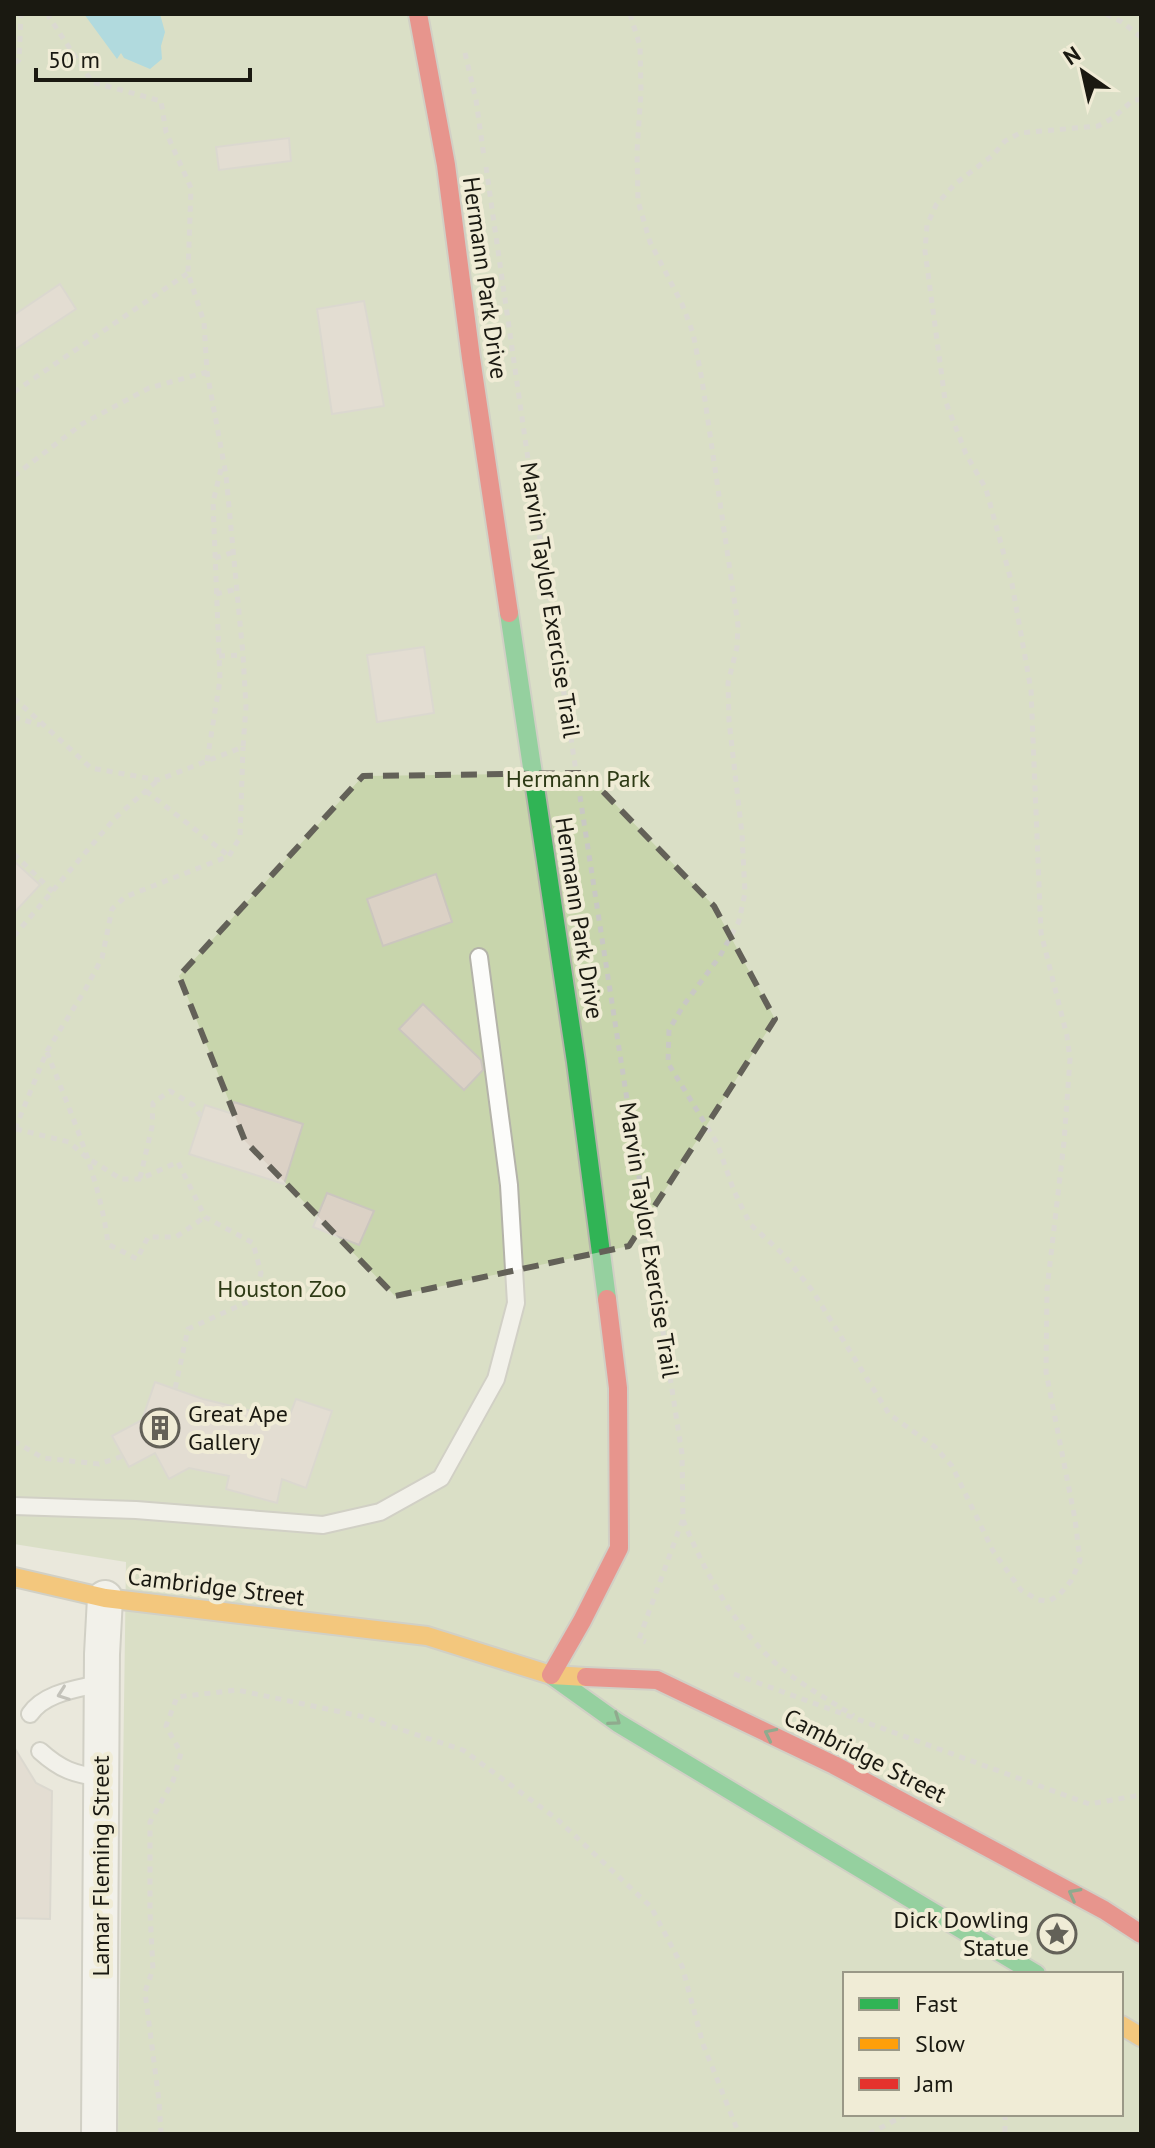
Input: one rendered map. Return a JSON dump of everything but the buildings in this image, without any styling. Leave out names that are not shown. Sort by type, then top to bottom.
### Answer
[{"type":"street","name":"Hermann Park Drive","points":[[418,14],[446,165],[471,358],[576,1062],[618,1388],[619,1548],[551,1675]]},
{"type":"street","name":"Cambridge Street","points":[[14,1577],[105,1598],[427,1636],[551,1675],[657,1680],[834,1765],[1104,1910],[1141,1934]]},
{"type":"street","name":"Lamar Fleming Street","points":[[99,2134],[105,1598]]},
{"type":"street","name":"Cambridge Street","points":[[551,1675],[618,1723],[1033,1972]]},
{"type":"street","points":[[1123,2026],[1141,2037]]},
{"type":"lane","points":[[14,1506],[136,1510],[323,1525],[380,1512],[441,1478],[496,1379],[516,1303],[509,1185],[479,957]]},
{"type":"lane","points":[[30,1714],[36,1705],[65,1692],[102,1683]]},
{"type":"lane","points":[[40,1751],[72,1774],[101,1778]]},
{"type":"path","points":[[14,63],[19,60],[21,14]]},
{"type":"path","points":[[50,14],[49,17],[92,82],[161,101],[166,132],[191,188],[188,273],[204,322],[207,372],[224,460],[246,707],[240,837],[229,856],[125,897],[112,909],[102,958],[47,1051],[15,1129],[69,1142],[121,1179],[140,1179],[178,1162],[205,1217],[253,1243],[261,1273],[254,1299],[188,1329],[175,1389]]},
{"type":"path","points":[[630,14],[640,46],[638,201],[650,242],[682,304],[693,333],[738,625],[737,647],[728,683],[745,893],[739,921],[720,956],[669,1030],[668,1063],[717,1143],[750,1224],[784,1255],[812,1290],[889,1414],[935,1447],[952,1466],[993,1551],[1021,1590],[1038,1600],[1049,1601],[1071,1581],[1080,1561],[1075,1519],[1046,1372],[1047,1289],[1070,1059],[1041,933],[1031,690],[1012,584],[986,489],[966,454],[945,400],[925,251],[927,225],[936,205],[955,184],[993,155],[1005,141],[1020,133],[1098,126],[1113,118],[1132,101],[1141,99]]},
{"type":"path","points":[[1106,14],[1141,37]]},
{"type":"path","name":"Marvin Taylor Exercise Trail","points":[[462,43],[476,100],[538,526],[682,1454],[683,1519],[639,1639],[654,1645]]},
{"type":"path","points":[[14,392],[188,273]]},
{"type":"path","points":[[14,476],[82,424],[149,388],[207,372]]},
{"type":"path","points":[[207,761],[220,680],[213,502],[224,460]]},
{"type":"path","points":[[215,558],[234,552]]},
{"type":"path","points":[[216,594],[237,589]]},
{"type":"path","points":[[219,656],[243,655]]},
{"type":"path","points":[[14,698],[91,768],[158,780]]},
{"type":"path","points":[[14,717],[43,726]]},
{"type":"path","points":[[14,936],[115,818],[158,780],[243,747]]},
{"type":"path","points":[[146,791],[229,856]]},
{"type":"path","points":[[14,854],[53,892]]},
{"type":"path","points":[[47,1051],[105,1215],[108,1244],[137,1259],[148,1237],[176,1237],[205,1217]]},
{"type":"path","points":[[140,1179],[152,1127],[153,1103],[170,1091],[193,1105],[201,1116]]},
{"type":"path","points":[[14,1441],[43,1458],[99,1464],[123,1456]]},
{"type":"path","name":"Marvin Taylor Exercise Trail","points":[[683,1519],[701,1561],[728,1607],[764,1652],[794,1677],[861,1721]]},
{"type":"path","name":"Marvin Taylor Exercise Trail","points":[[728,1672],[1089,1804],[1141,1795]]},
{"type":"path","points":[[161,2134],[145,1992],[153,1969],[150,1822],[173,1781],[181,1753],[166,1726],[177,1697],[237,1690],[360,1716],[463,1750],[557,1819],[651,1907],[682,1966],[703,2044],[739,2134]]},
{"type":"path","points":[[869,2134],[903,2116]]},
{"type":"highlighted area","points":[[585,773],[714,906],[775,1019],[629,1246],[395,1296],[245,1141],[179,976],[363,776]]},
{"type":"green space","name":"Hermann Park","points":[[14,14],[1141,14],[1141,2134],[118,2134],[126,1562],[14,1544]]},
{"type":"water","points":[[84,14],[160,14],[165,32],[161,46],[162,59],[150,69],[124,58],[121,53],[117,59]]},
{"type":"traffic: fast","points":[[509,613],[576,1062],[607,1299]]},
{"type":"traffic: fast","points":[[551,1675],[618,1723],[1033,1972]]},
{"type":"traffic: slow","points":[[14,1577],[105,1598],[427,1636],[551,1675],[586,1677]]},
{"type":"traffic: slow","points":[[1123,2026],[1141,2037]]},
{"type":"traffic: jam","points":[[418,14],[446,165],[509,613]]},
{"type":"traffic: jam","points":[[551,1675],[619,1548],[618,1388],[607,1299]]},
{"type":"traffic: jam","points":[[586,1677],[657,1680],[834,1765],[1104,1910],[1141,1934]]},
{"type":"place","name":"Great Ape Gallery","points":[[160,1428]]},
{"type":"place","name":"Dick Dowling Statue","points":[[1057,1934]]},
{"type":"park label","name":"Houston Zoo","points":[[282,1289]]}]
